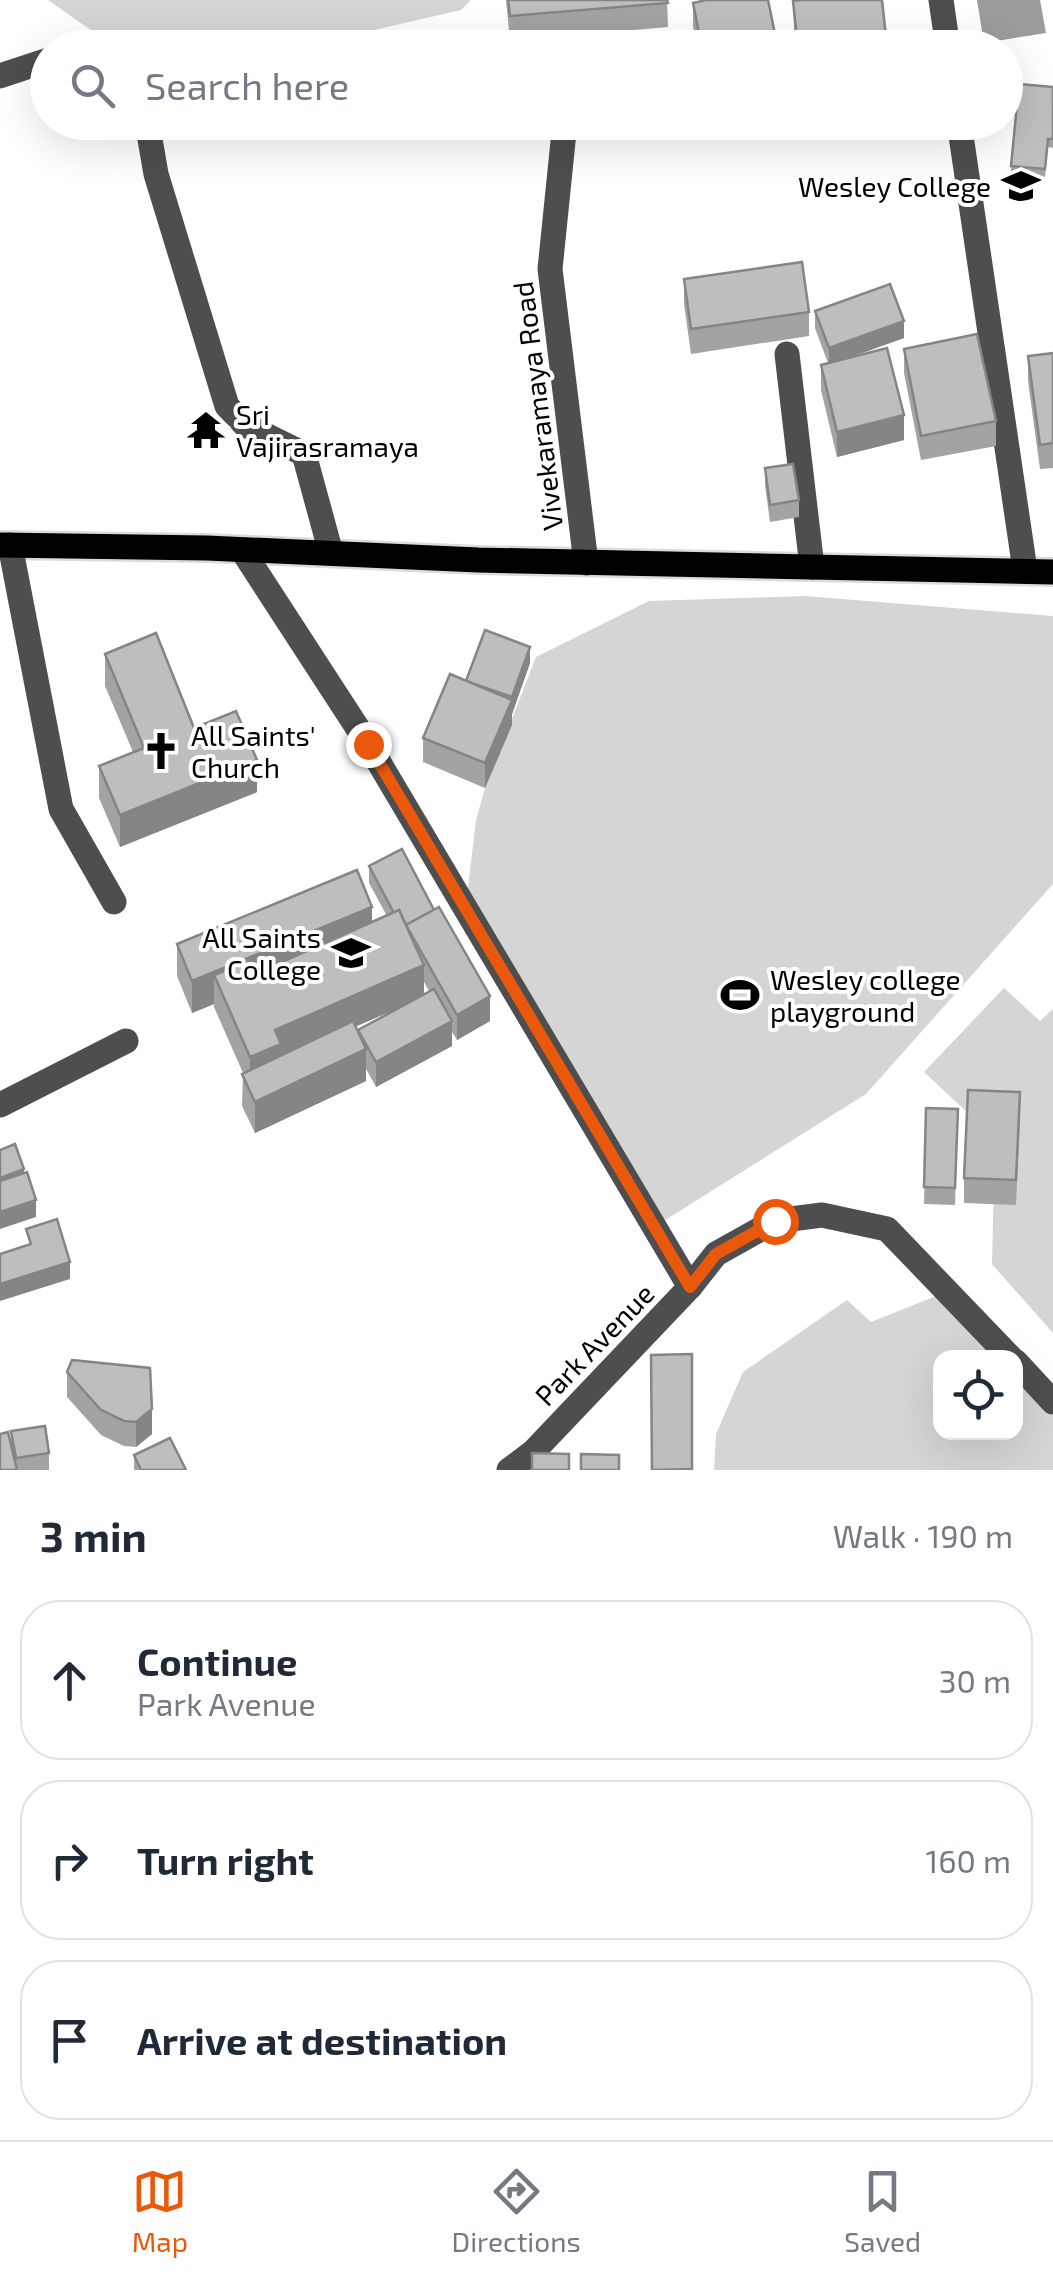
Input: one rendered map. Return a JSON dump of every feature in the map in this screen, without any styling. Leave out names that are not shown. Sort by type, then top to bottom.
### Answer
[{"type":"main road","points":[[5,545],[1053,572]]},
{"type":"street","points":[[940,0],[945,30]]},
{"type":"street","points":[[0,76],[30,66]]},
{"type":"street","points":[[151,140],[156,174],[227,406],[245,424],[304,454],[331,553]]},
{"type":"street","name":"Vivekaramaya Road","points":[[562,140],[550,269],[586,562]]},
{"type":"street","points":[[962,140],[1025,570]]},
{"type":"street","points":[[787,354],[812,567]]},
{"type":"street","points":[[5,545],[61,809],[114,902]]},
{"type":"street","points":[[242,550],[368,744],[690,1287]]},
{"type":"street","points":[[0,1105],[126,1041]]},
{"type":"street","name":"Park Avenue","points":[[509,1470],[533,1452],[690,1287],[716,1254],[775,1221],[822,1214],[887,1229],[1003,1350]]},
{"type":"street","name":"Park Avenue","points":[[1023,1370],[1053,1402]]},
{"type":"shaded area","points":[[48,0],[471,0],[461,10],[374,30],[91,30]]},
{"type":"shaded area","points":[[977,0],[1040,0],[1046,33],[1023,37],[1023,30],[982,30]]},
{"type":"shaded area","name":"Wesley college playground","points":[[805,596],[1053,616],[1053,884],[866,1094],[659,1224],[467,896],[476,820],[536,657],[649,601]]},
{"type":"shaded area","points":[[1004,988],[1040,1021],[1053,1009],[1053,1333],[992,1264],[996,1089],[970,1115],[924,1072]]},
{"type":"shaded area","points":[[936,1296],[989,1350],[933,1350],[933,1440],[1023,1440],[1023,1384],[1053,1416],[1053,1470],[714,1470],[716,1434],[743,1372],[847,1300],[871,1322]]},
{"type":"building","points":[[508,0],[667,0],[668,3],[510,16]]},
{"type":"building","points":[[768,0],[774,30],[698,30],[693,3]]},
{"type":"building","points":[[882,0],[885,30],[796,30],[793,1]]},
{"type":"building","points":[[1023,84],[1053,87],[1053,139],[1048,139],[1045,169],[1011,166],[1014,140],[1023,140]]},
{"type":"building","points":[[802,262],[809,312],[691,329],[684,279]]},
{"type":"building","points":[[890,284],[904,321],[829,348],[815,311]]},
{"type":"building","points":[[977,334],[996,421],[921,436],[904,349]]},
{"type":"building","points":[[887,348],[904,415],[837,432],[821,365]]},
{"type":"building","points":[[1053,353],[1053,443],[1040,445],[1028,356]]},
{"type":"building","points":[[793,464],[799,500],[770,505],[765,468]]},
{"type":"building","points":[[485,630],[530,647],[512,697],[466,681]]},
{"type":"building","points":[[156,633],[194,728],[236,711],[257,760],[120,815],[99,766],[144,748],[105,654]]},
{"type":"building","points":[[450,674],[512,700],[485,763],[423,738]]},
{"type":"building","points":[[402,849],[434,910],[406,925],[399,910],[394,913],[369,866]]},
{"type":"building","points":[[357,870],[372,907],[192,981],[177,944]]},
{"type":"building","points":[[439,907],[490,996],[457,1015],[406,925]]},
{"type":"building","points":[[399,910],[424,965],[275,1030],[281,1044],[250,1057],[214,975],[251,960],[257,973]]},
{"type":"building","points":[[434,989],[452,1021],[376,1062],[358,1030]]},
{"type":"building","points":[[353,1021],[366,1049],[255,1102],[242,1074]]},
{"type":"building","points":[[968,1090],[1020,1092],[1016,1180],[964,1178]]},
{"type":"building","points":[[926,1108],[958,1109],[955,1188],[924,1187]]},
{"type":"building","points":[[15,1144],[24,1169],[0,1178],[0,1150]]},
{"type":"building","points":[[27,1172],[36,1200],[0,1212],[0,1181]]},
{"type":"building","points":[[57,1219],[70,1262],[0,1284],[0,1254],[31,1244],[26,1229]]},
{"type":"building","points":[[692,1354],[692,1469],[652,1470],[651,1355]]},
{"type":"building","points":[[72,1360],[150,1368],[152,1409],[136,1422],[101,1410],[67,1372]]},
{"type":"building","points":[[45,1426],[49,1453],[16,1458],[11,1431]]},
{"type":"building","points":[[8,1432],[17,1470],[0,1470],[0,1434]]},
{"type":"building","points":[[170,1438],[186,1470],[141,1470],[134,1455]]},
{"type":"building","points":[[532,1453],[569,1454],[569,1470],[532,1470]]},
{"type":"building","points":[[581,1454],[619,1455],[619,1470],[581,1470]]},
{"type":"place","name":"Wesley College","points":[[1021,186]]},
{"type":"place","name":"Sri Vajirasramaya","points":[[206,430]]},
{"type":"place","name":"All Saints' Church","points":[[161,751]]},
{"type":"place","name":"All Saints College","points":[[351,953]]},
{"type":"place","name":"Wesley college playground","points":[[740,995]]},
{"type":"route","points":[[368,744],[690,1287],[716,1254],[775,1221]]}]
